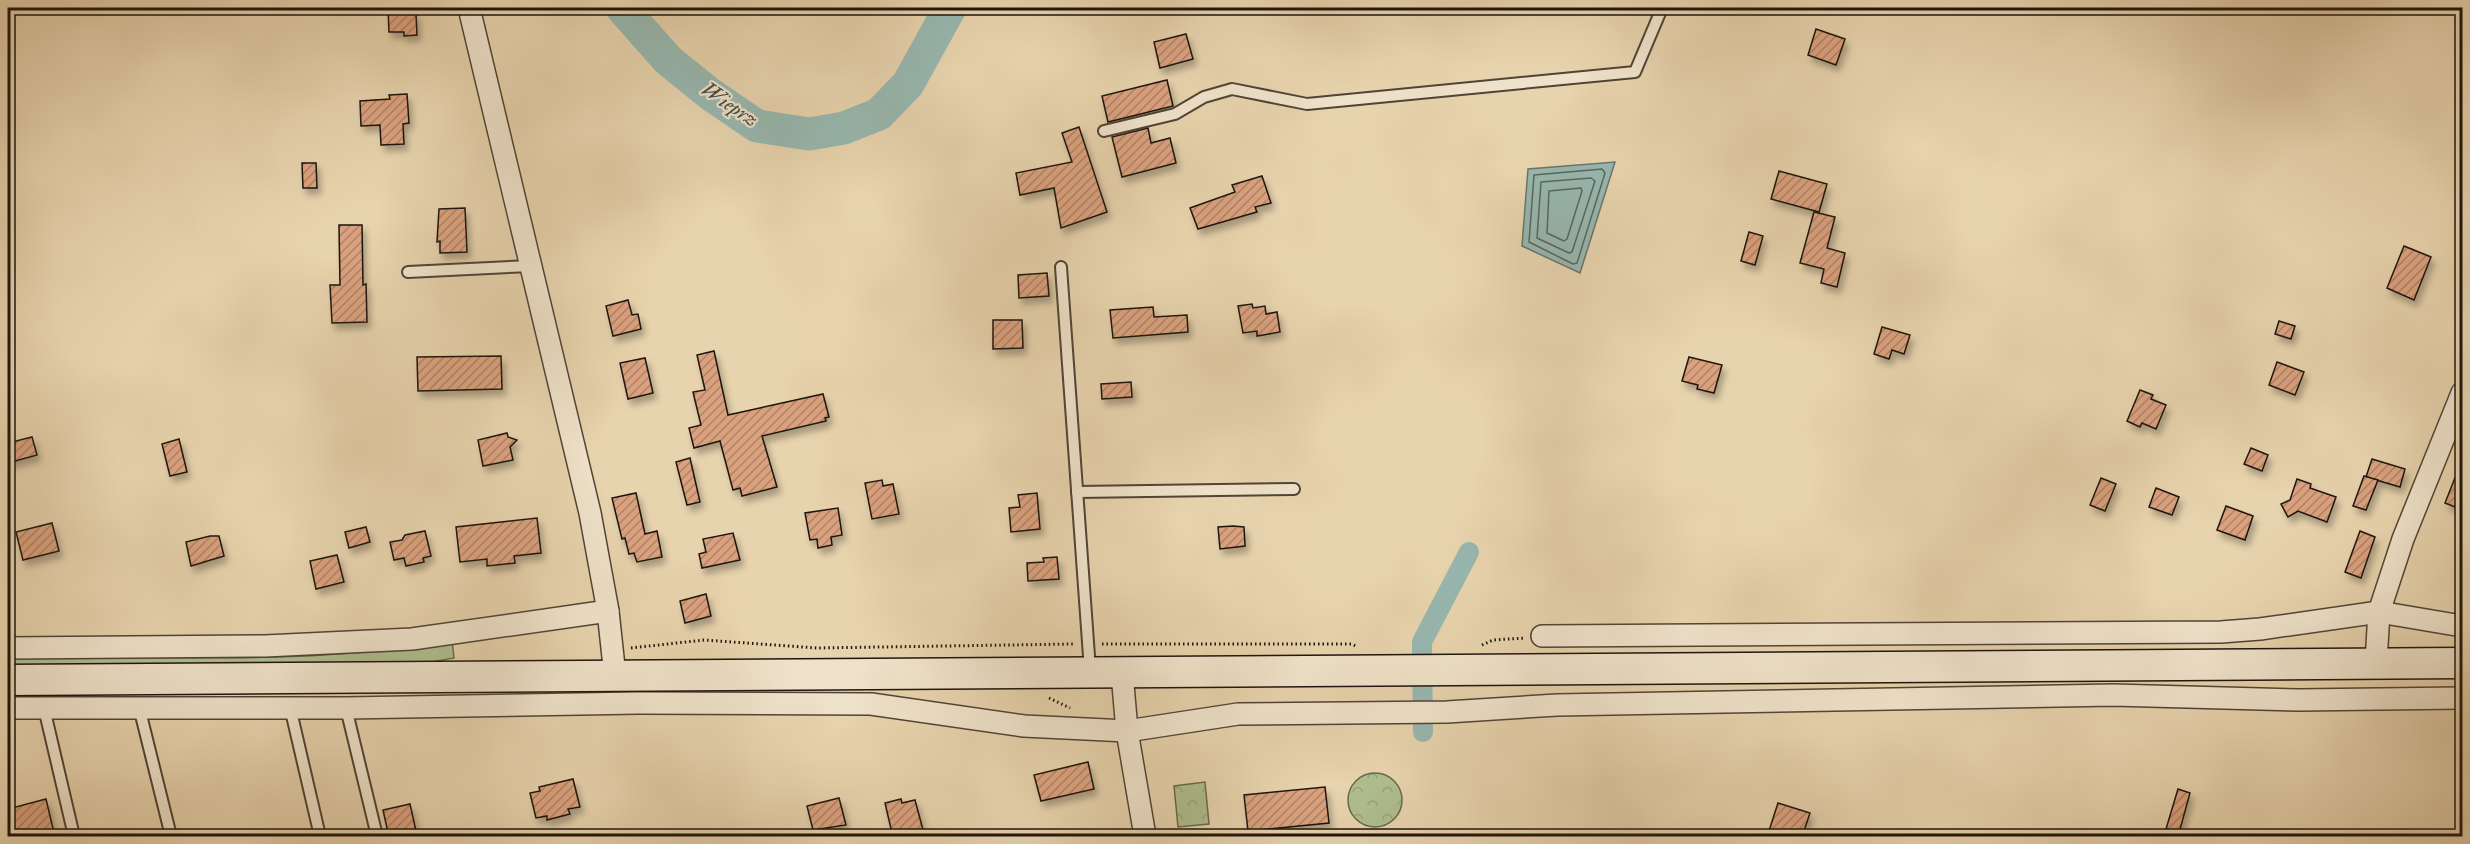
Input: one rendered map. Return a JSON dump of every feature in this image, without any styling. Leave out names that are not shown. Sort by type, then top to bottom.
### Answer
[{"type":"main road","points":[[8,680],[614,663],[1089,658],[1122,673],[2463,663]]},
{"type":"street","points":[[469,8],[590,513],[607,574],[608,611],[614,663]]},
{"type":"street","points":[[2376,662],[2379,612],[2403,539],[2463,393]]},
{"type":"street","points":[[8,648],[265,646],[412,639],[608,611]]},
{"type":"street","points":[[1542,636],[2221,632],[2260,629],[2379,612],[2463,626]]},
{"type":"street","points":[[1122,673],[1127,731],[1145,837]]},
{"type":"street","points":[[8,708],[346,708],[638,703],[871,704],[1024,726],[1127,731],[1238,714],[1447,712],[1557,705],[2113,695],[2299,700],[2463,698]]},
{"type":"lane","points":[[1104,131],[1174,114],[1204,97],[1232,89],[1307,104],[1635,72],[1662,8]]},
{"type":"lane","points":[[408,272],[530,266]]},
{"type":"lane","points":[[1061,267],[1089,658]]},
{"type":"lane","points":[[1077,492],[1294,489]]},
{"type":"lane","points":[[139,707],[171,837]]},
{"type":"lane","points":[[290,707],[320,837]]},
{"type":"lane","points":[[44,708],[74,837]]},
{"type":"lane","points":[[346,708],[377,837]]},
{"type":"path","points":[[1475,647],[1493,640],[1542,636]]},
{"type":"path","points":[[614,663],[704,640],[817,648],[1089,658],[1351,644],[1360,648]]},
{"type":"path","points":[[1048,697],[1095,721],[1099,730]]},
{"type":"green space","points":[[452,640],[454,658],[427,663],[8,667],[8,657],[287,657],[342,654]]},
{"type":"green space","points":[[1375,773],[1385,775],[1394,781],[1400,790],[1402,800],[1400,810],[1394,819],[1385,825],[1375,827],[1365,825],[1356,819],[1350,810],[1348,800],[1350,790],[1356,781],[1365,775]]},
{"type":"green space","points":[[1205,782],[1209,824],[1178,827],[1174,786]]},
{"type":"water","points":[[1615,162],[1580,273],[1522,246],[1528,169]]},
{"type":"building","points":[[388,8],[411,8],[412,14],[416,14],[417,35],[404,36],[404,32],[389,32]]},
{"type":"building","points":[[1816,29],[1845,39],[1836,65],[1808,55]]},
{"type":"building","points":[[1186,34],[1193,59],[1160,68],[1154,42]]},
{"type":"building","points":[[1167,80],[1173,106],[1108,122],[1102,96]]},
{"type":"building","points":[[407,94],[409,123],[403,124],[404,144],[381,145],[380,125],[361,126],[360,101],[390,99],[389,95]]},
{"type":"building","points":[[1079,127],[1107,212],[1061,228],[1054,188],[1020,195],[1016,173],[1072,162],[1062,133]]},
{"type":"building","points":[[1148,128],[1151,143],[1170,138],[1176,163],[1122,177],[1112,137]]},
{"type":"building","points":[[302,163],[316,163],[317,188],[303,188]]},
{"type":"building","points":[[1779,171],[1827,184],[1819,212],[1771,199]]},
{"type":"building","points":[[1262,176],[1271,203],[1255,207],[1257,212],[1198,229],[1190,208],[1235,192],[1232,185]]},
{"type":"building","points":[[465,208],[467,252],[440,253],[440,241],[437,242],[439,209]]},
{"type":"building","points":[[1814,212],[1835,217],[1827,248],[1845,253],[1837,287],[1821,283],[1824,269],[1800,263]]},
{"type":"building","points":[[339,225],[362,225],[363,285],[366,284],[367,322],[332,323],[330,285],[340,285]]},
{"type":"building","points":[[1749,232],[1763,236],[1755,265],[1741,261]]},
{"type":"building","points":[[2404,246],[2431,257],[2414,300],[2387,288]]},
{"type":"building","points":[[1047,273],[1049,296],[1019,298],[1018,275]]},
{"type":"building","points":[[628,300],[632,315],[638,314],[641,329],[613,336],[606,306]]},
{"type":"building","points":[[1252,304],[1253,308],[1265,306],[1266,314],[1277,312],[1280,332],[1257,336],[1257,331],[1243,333],[1238,306]]},
{"type":"building","points":[[1153,307],[1154,317],[1187,315],[1188,332],[1113,338],[1110,310]]},
{"type":"building","points":[[993,320],[1022,320],[1023,348],[993,349]]},
{"type":"building","points":[[2279,321],[2295,326],[2291,339],[2275,334]]},
{"type":"building","points":[[1882,327],[1910,335],[1904,354],[1892,350],[1889,359],[1874,354]]},
{"type":"building","points":[[714,351],[728,415],[823,394],[829,417],[825,418],[826,421],[762,436],[777,487],[742,496],[740,488],[733,490],[720,441],[694,448],[689,428],[701,425],[693,392],[705,390],[697,355]]},
{"type":"building","points":[[501,356],[502,389],[418,391],[417,357]]},
{"type":"building","points":[[1689,357],[1722,365],[1714,393],[1697,389],[1698,385],[1682,381]]},
{"type":"building","points":[[645,358],[653,393],[628,399],[620,363]]},
{"type":"building","points":[[2277,362],[2304,372],[2295,395],[2269,385]]},
{"type":"building","points":[[1131,382],[1132,397],[1102,399],[1101,384]]},
{"type":"building","points":[[2140,390],[2153,395],[2151,399],[2166,405],[2156,429],[2142,423],[2140,427],[2127,421]]},
{"type":"building","points":[[507,433],[508,437],[517,440],[510,447],[513,460],[483,466],[478,440]]},
{"type":"building","points":[[32,437],[37,455],[8,463],[8,443]]},
{"type":"building","points":[[179,439],[187,472],[170,476],[162,444]]},
{"type":"building","points":[[2251,448],[2268,455],[2262,471],[2244,464]]},
{"type":"building","points":[[690,458],[700,502],[687,505],[676,462]]},
{"type":"building","points":[[2372,459],[2405,469],[2400,487],[2366,477]]},
{"type":"building","points":[[2463,460],[2463,510],[2445,503]]},
{"type":"building","points":[[2364,476],[2378,480],[2366,510],[2353,506]]},
{"type":"building","points":[[2101,478],[2116,484],[2105,511],[2090,505]]},
{"type":"building","points":[[2297,479],[2311,484],[2310,488],[2336,497],[2327,522],[2298,511],[2288,517],[2281,504],[2290,500]]},
{"type":"building","points":[[882,480],[883,486],[893,484],[899,514],[872,519],[865,483]]},
{"type":"building","points":[[2156,488],[2179,497],[2172,515],[2149,507]]},
{"type":"building","points":[[636,493],[645,534],[657,531],[662,557],[637,562],[634,553],[629,554],[625,538],[622,539],[612,498]]},
{"type":"building","points":[[1037,493],[1040,529],[1011,532],[1009,508],[1020,507],[1018,495]]},
{"type":"building","points":[[2226,506],[2253,516],[2245,540],[2217,530]]},
{"type":"building","points":[[838,508],[842,535],[831,537],[832,545],[818,548],[817,539],[810,540],[805,513]]},
{"type":"building","points":[[537,518],[541,553],[514,556],[515,563],[487,566],[487,559],[460,562],[456,527]]},
{"type":"building","points":[[52,523],[59,551],[23,560],[16,532]]},
{"type":"building","points":[[366,527],[370,542],[349,548],[345,532]]},
{"type":"building","points":[[1218,527],[1244,527],[1245,546],[1220,549]]},
{"type":"building","points":[[425,531],[431,556],[423,558],[424,562],[406,566],[404,558],[394,560],[390,542],[402,540],[405,535]]},
{"type":"building","points":[[2360,531],[2375,537],[2361,578],[2345,572]]},
{"type":"building","points":[[733,533],[740,560],[702,568],[699,554],[706,552],[703,539]]},
{"type":"building","points":[[219,536],[224,556],[191,566],[186,542]]},
{"type":"building","points":[[337,555],[344,582],[316,589],[310,561]]},
{"type":"building","points":[[1057,557],[1059,579],[1028,581],[1027,563],[1044,562],[1043,558]]},
{"type":"building","points":[[706,594],[711,616],[685,623],[680,601]]},
{"type":"building","points":[[1088,762],[1094,789],[1041,801],[1034,775]]},
{"type":"building","points":[[573,779],[580,807],[568,809],[570,814],[547,820],[547,816],[536,818],[530,793],[540,791],[539,787]]},
{"type":"building","points":[[1325,787],[1329,823],[1248,831],[1244,795]]},
{"type":"building","points":[[2178,789],[2190,793],[2179,833],[2166,829]]},
{"type":"building","points":[[839,798],[846,825],[813,830],[807,806]]},
{"type":"building","points":[[46,799],[55,837],[8,837],[8,809]]},
{"type":"building","points":[[901,799],[902,803],[915,800],[923,830],[905,834],[901,831],[892,833],[885,803]]},
{"type":"building","points":[[1778,803],[1810,813],[1802,837],[1767,837]]},
{"type":"building","points":[[410,804],[416,831],[389,837],[383,810]]},
{"type":"waterway","name":"Wieprz","points":[[622,8],[668,60],[710,94],[757,126],[809,134],[844,128],[879,114],[908,84],[950,8]]},
{"type":"waterway","points":[[1423,732],[1422,642],[1469,552]]}]
